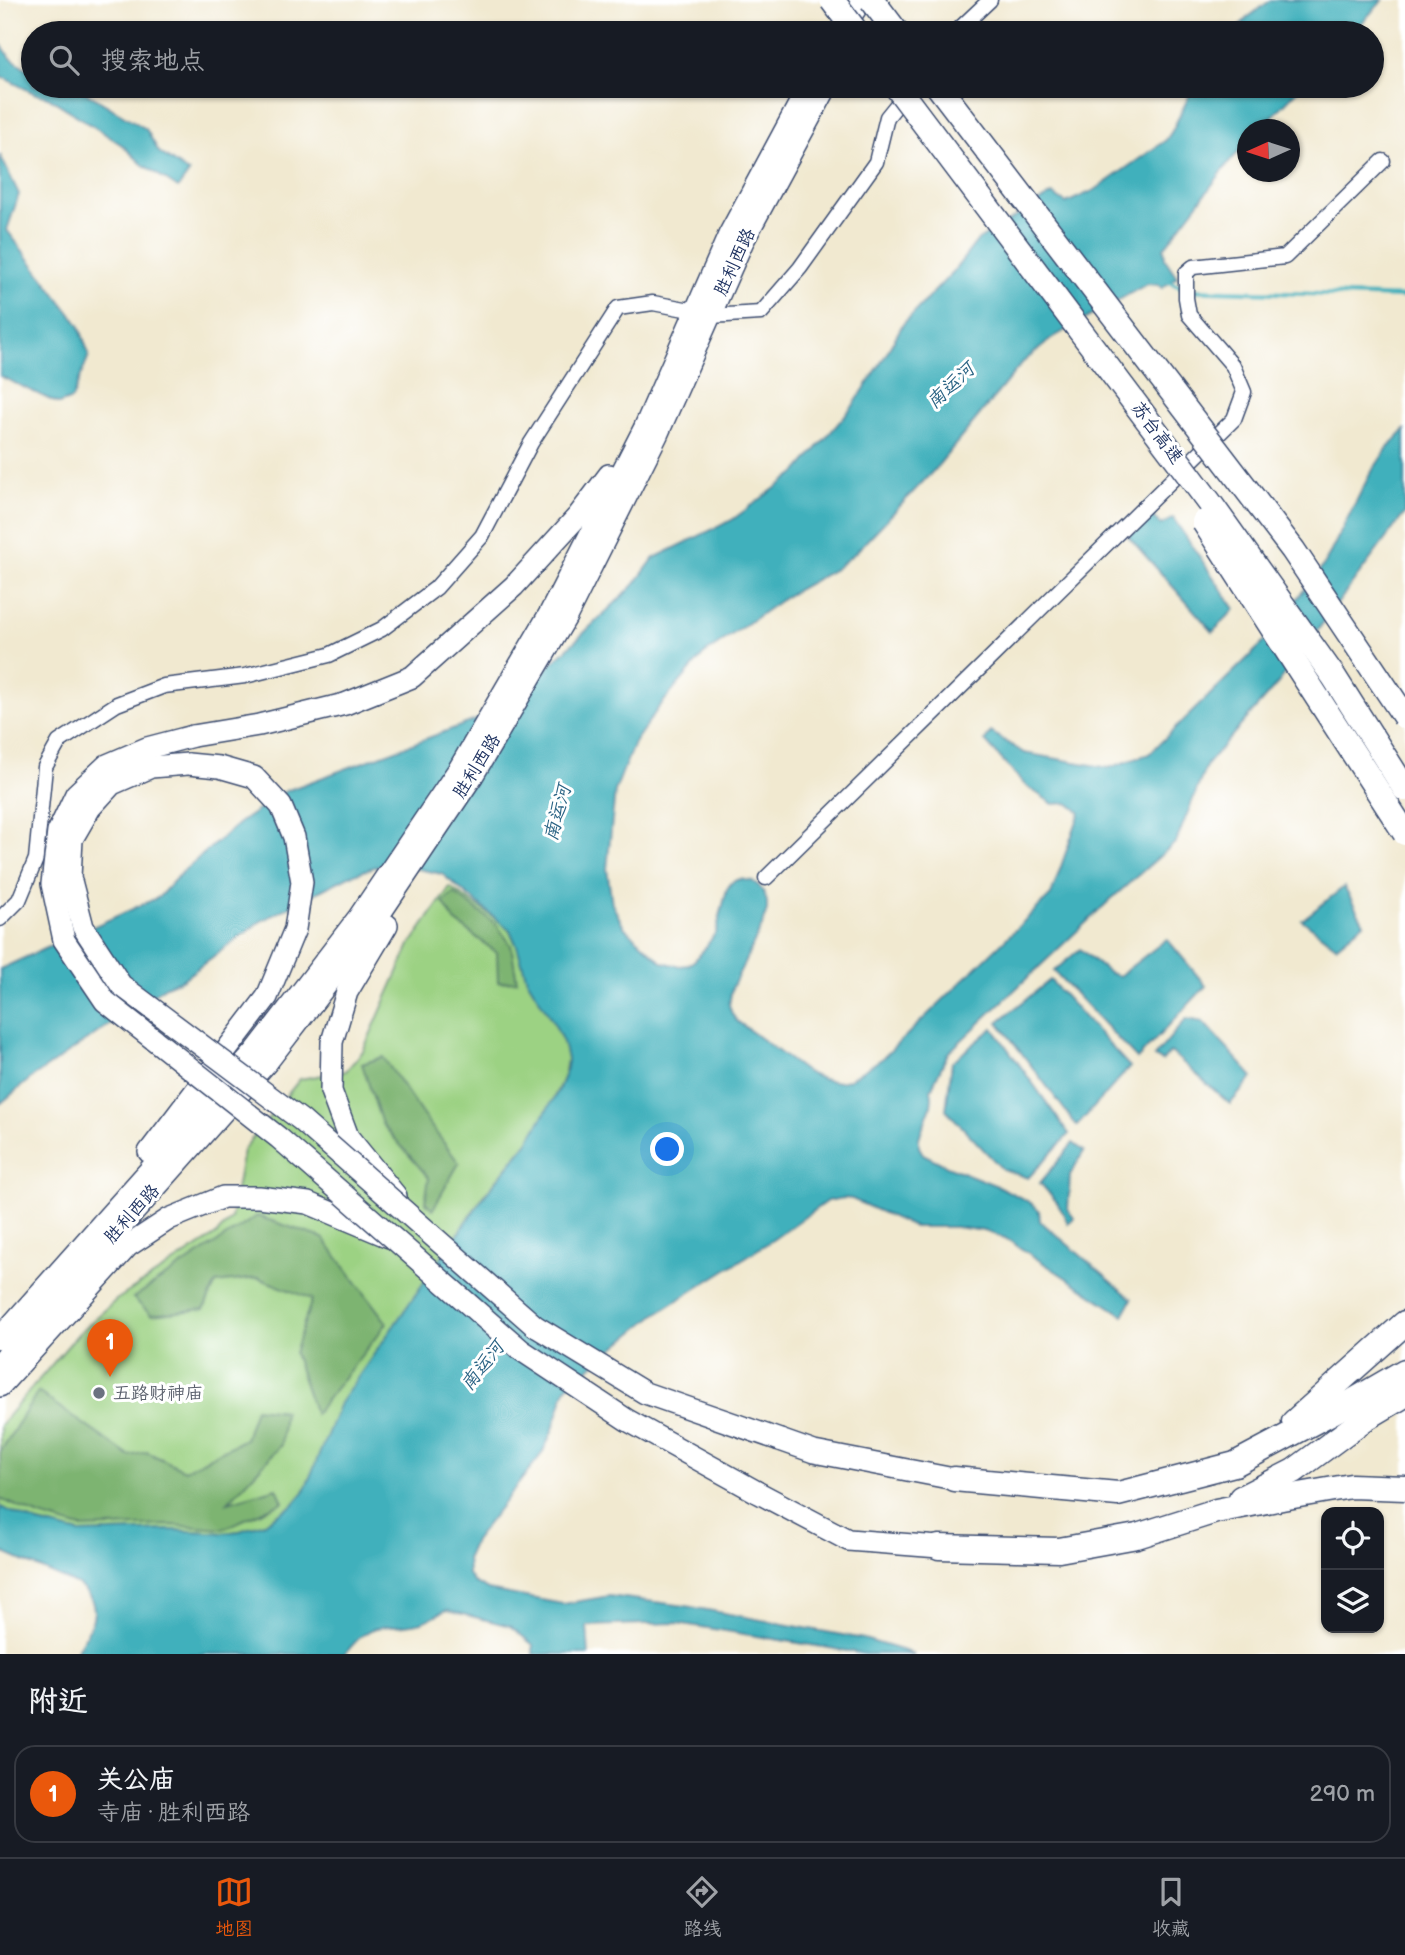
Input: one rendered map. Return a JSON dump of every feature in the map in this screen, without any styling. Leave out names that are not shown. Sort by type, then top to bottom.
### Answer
[{"type":"highway","points":[[832,0],[849,21]]},
{"type":"highway","points":[[872,0],[888,21]]},
{"type":"highway","name":"苏台高速","points":[[906,98],[1210,503],[1334,677],[1405,789]]},
{"type":"highway","name":"苏台高速","points":[[947,98],[1293,550],[1405,717]]},
{"type":"highway","points":[[1069,316],[1404,830]]},
{"type":"highway","points":[[1293,550],[1405,702]]},
{"type":"highway","points":[[1262,1450],[1405,1323]]},
{"type":"highway","points":[[954,1479],[1118,1494],[1235,1464],[1355,1401],[1405,1371]]},
{"type":"highway","points":[[1216,1511],[1294,1471],[1363,1420],[1405,1395]]},
{"type":"highway","points":[[939,1547],[1059,1550],[1137,1536],[1216,1511],[1351,1486],[1405,1488]]},
{"type":"main road","points":[[848,21],[861,0]]},
{"type":"main road","points":[[866,21],[879,0]]},
{"type":"main road","name":"胜利西路","points":[[0,1363],[267,1062],[371,927],[473,775],[566,617],[657,435],[729,235],[802,98]]},
{"type":"main road","name":"胜利西路","points":[[0,1338],[256,1051],[359,917],[466,757],[550,613],[703,313],[820,98]]},
{"type":"main road","points":[[644,429],[578,516],[514,586],[412,677],[345,704],[259,725],[193,736],[147,748],[107,765],[76,794],[58,832],[52,884],[64,940],[105,1001],[279,1138],[521,1350],[627,1420],[848,1540],[939,1547]]},
{"type":"main road","points":[[48,1284],[267,997],[295,929],[302,882],[294,837],[281,806],[254,776],[219,767],[188,764],[151,767],[112,784],[90,808],[72,839],[70,877],[83,928],[121,985],[301,1120],[535,1326],[645,1393],[814,1452],[954,1479]]},
{"type":"main road","points":[[416,1221],[348,1137],[331,1091],[332,1042],[347,992],[473,775]]},
{"type":"main road","points":[[0,1386],[128,1246],[169,1219],[223,1197],[259,1197],[308,1203],[395,1240]]},
{"type":"street","points":[[968,21],[990,0]]},
{"type":"street","points":[[0,919],[19,900],[36,859],[45,767],[59,742],[117,704],[164,686],[244,676],[328,655],[382,629],[436,588],[482,536],[531,443],[618,308],[653,303],[703,313],[761,313],[800,268],[876,162],[887,117],[902,98]]},
{"type":"street","points":[[766,878],[1234,419],[1244,392],[1233,366],[1189,315],[1186,273],[1193,267],[1285,257],[1383,160]]},
{"type":"green space","points":[[450,887],[510,931],[527,979],[563,1042],[567,1059],[564,1076],[546,1114],[528,1142],[484,1195],[341,1403],[304,1492],[293,1505],[264,1523],[223,1533],[171,1530],[80,1533],[38,1523],[0,1507],[0,1425],[78,1334],[116,1300],[216,1235],[231,1219],[243,1150],[300,1079],[346,1071],[363,1051],[410,945]]},
{"type":"green space","points":[[454,893],[496,924],[511,945],[517,981],[498,982],[497,953],[455,921],[443,902]]},
{"type":"green space","points":[[383,1057],[459,1163],[433,1209],[425,1202],[429,1178],[382,1124],[362,1064]]},
{"type":"green space","points":[[257,1216],[323,1238],[387,1323],[315,1414],[294,1353],[312,1299],[258,1278],[216,1283],[204,1309],[151,1315],[133,1298]]},
{"type":"green space","points":[[38,1392],[129,1456],[147,1452],[185,1470],[245,1439],[255,1408],[284,1411],[281,1445],[228,1502],[277,1488],[283,1502],[223,1529],[170,1525],[81,1528],[40,1516],[0,1499],[0,1452]]},
{"type":"water","points":[[1271,0],[1383,0],[1363,21],[1244,21]]},
{"type":"water","points":[[0,43],[11,58],[21,65],[21,86],[0,76]]},
{"type":"water","points":[[50,98],[95,98],[146,129],[159,152],[189,173],[178,188],[142,164],[122,145]]},
{"type":"water","name":"南运河","points":[[1188,98],[1290,98],[1270,119],[1237,119],[1237,154],[1164,248],[1165,259],[1177,277],[1162,288],[1147,284],[1054,337],[1022,363],[936,468],[855,553],[835,569],[788,595],[703,655],[659,707],[634,743],[615,791],[607,869],[612,904],[624,927],[662,962],[679,966],[688,965],[695,960],[716,932],[727,889],[732,882],[740,879],[752,881],[759,886],[767,902],[767,910],[732,988],[729,1005],[732,1014],[737,1021],[806,1072],[822,1079],[839,1082],[848,1080],[883,1058],[1051,895],[1080,812],[1068,803],[1053,804],[1025,785],[985,741],[991,732],[1024,753],[1109,768],[1149,754],[1260,646],[1325,563],[1369,476],[1387,449],[1405,430],[1405,513],[1278,683],[1207,764],[1176,842],[1110,900],[948,1053],[931,1089],[931,1106],[919,1138],[919,1147],[923,1154],[1031,1203],[1039,1210],[1040,1221],[1132,1299],[1123,1315],[1005,1238],[984,1231],[956,1227],[914,1227],[852,1199],[827,1201],[771,1241],[656,1314],[572,1382],[566,1388],[543,1452],[474,1541],[467,1557],[468,1574],[473,1582],[488,1590],[563,1604],[609,1596],[686,1606],[864,1639],[914,1654],[865,1654],[677,1623],[587,1626],[589,1654],[533,1654],[533,1645],[510,1626],[447,1610],[422,1622],[372,1629],[345,1654],[75,1654],[93,1618],[92,1602],[78,1585],[0,1551],[0,1507],[38,1523],[80,1533],[171,1530],[223,1533],[264,1523],[293,1505],[304,1492],[340,1403],[485,1195],[528,1142],[558,1091],[567,1068],[567,1059],[556,1027],[527,979],[510,930],[442,874],[393,864],[383,864],[349,876],[261,921],[183,979],[166,986],[30,1079],[0,1104],[0,969],[159,897],[180,874],[239,823],[286,791],[503,710],[634,585],[654,558],[732,520],[797,472],[853,406],[903,324],[953,272],[977,241],[1052,194],[1066,203],[1095,190],[1166,140]]},
{"type":"water","points":[[0,155],[19,194],[7,230],[79,325],[89,355],[72,399],[59,404],[0,376]]},
{"type":"water","points":[[1149,511],[1161,525],[1173,518],[1235,609],[1213,632],[1128,536]]},
{"type":"water","points":[[1344,887],[1364,923],[1336,946],[1302,920]]},
{"type":"water","points":[[1167,939],[1206,986],[1137,1059],[1054,971],[1080,949],[1109,973],[1119,976]]},
{"type":"water","points":[[1050,980],[1130,1067],[1077,1126],[998,1022]]},
{"type":"water","points":[[1186,1019],[1203,1022],[1253,1077],[1230,1104],[1171,1052],[1162,1061],[1154,1057]]},
{"type":"water","points":[[993,1028],[1069,1134],[1028,1178],[1002,1169],[946,1110],[952,1062]]},
{"type":"water","points":[[1073,1143],[1084,1151],[1070,1175],[1068,1210],[1074,1218],[1068,1223],[1057,1202],[1040,1183]]},
{"type":"waterway","points":[[1167,281],[1188,290],[1405,297]]},
{"type":"place","name":"关公庙","points":[[110,1377]]},
{"type":"place","name":"五路财神庙","points":[[99,1393]]}]
